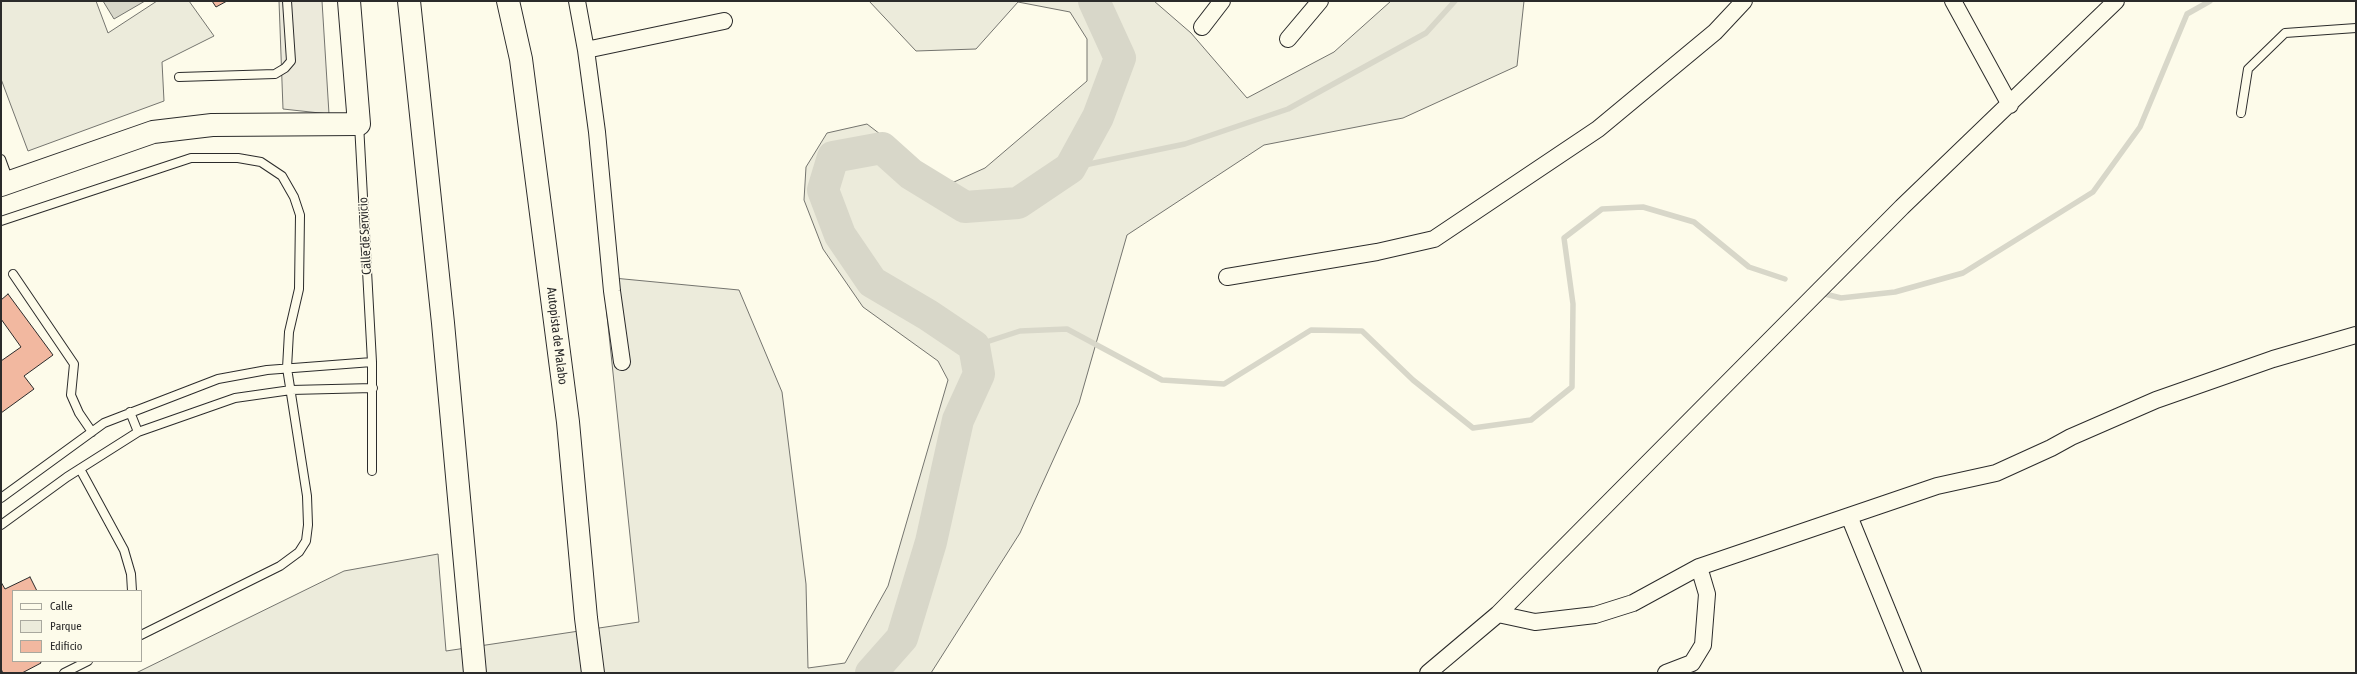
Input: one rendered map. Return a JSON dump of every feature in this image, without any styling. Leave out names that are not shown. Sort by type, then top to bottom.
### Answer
[{"type":"main road","name":"Calle de Servicio","points":[[349,1],[359,124]]},
{"type":"main road","points":[[410,1],[443,323],[475,673]]},
{"type":"main road","name":"Autopista de Malabo","points":[[508,1],[520,59],[568,422],[586,618],[593,673]]},
{"type":"main road","points":[[5,184],[152,132],[185,127],[359,124]]},
{"type":"street","points":[[577,1],[586,50],[612,290],[622,362]]},
{"type":"street","points":[[1202,27],[1222,1]]},
{"type":"street","points":[[1288,39],[1320,1]]},
{"type":"street","points":[[1227,277],[1377,252],[1434,239],[1598,129],[1715,32],[1744,1]]},
{"type":"street","points":[[1953,1],[2010,105]]},
{"type":"street","points":[[1428,673],[1498,614],[1902,207],[2010,105],[2116,1]]},
{"type":"street","points":[[586,50],[724,21]]},
{"type":"street","points":[[1498,614],[1535,622],[1594,615],[1633,603],[1698,567],[1937,486],[1996,473],[2051,448],[2071,437],[2156,400],[2273,359],[2356,335]]},
{"type":"street","points":[[1849,516],[1913,673]]},
{"type":"street","points":[[1666,673],[1692,663],[1703,645],[1707,594],[1698,567]]},
{"type":"lane","points":[[179,77],[275,74],[285,68],[291,62],[287,1]]},
{"type":"lane","points":[[2241,113],[2248,69],[2285,33],[2356,28]]},
{"type":"lane","name":"Calle de Servicio","points":[[359,124],[373,388],[372,471]]},
{"type":"lane","points":[[1,221],[191,158],[238,158],[261,162],[282,176],[294,197],[300,216],[298,289],[289,332],[288,368],[307,496],[308,525],[306,541],[300,552],[280,566],[142,635]]},
{"type":"lane","points":[[1,159],[5,184]]},
{"type":"lane","points":[[13,274],[74,364],[71,395],[79,413],[92,432]]},
{"type":"lane","points":[[1,498],[104,423],[218,379],[267,370],[372,362]]},
{"type":"lane","points":[[1,526],[80,469],[138,432],[235,398],[291,390],[373,388]]},
{"type":"lane","points":[[130,412],[138,432]]},
{"type":"lane","points":[[80,469],[124,550],[131,574],[132,590]]},
{"type":"lane","points":[[64,673],[86,662]]},
{"type":"green space","points":[[1,1],[96,1],[108,33],[157,1],[189,1],[214,36],[162,62],[164,101],[28,151],[1,79]]},
{"type":"green space","points":[[869,1],[1154,1],[1191,33],[1247,98],[1334,52],[1391,1],[1524,1],[1517,66],[1403,118],[1264,145],[1127,235],[1079,403],[1020,533],[931,673],[136,673],[344,571],[438,554],[446,651],[639,622],[603,277],[739,290],[782,392],[806,584],[808,668],[845,663],[888,586],[948,380],[938,361],[863,307],[823,249],[804,200],[806,167],[827,133],[867,124],[928,171],[954,182],[985,168],[1087,81],[1087,39],[1070,12],[1018,2],[976,49],[916,51]]},
{"type":"shaded area","points":[[103,1],[145,1],[114,19]]},
{"type":"shaded area","points":[[279,1],[322,1],[329,114],[283,109]]},
{"type":"building","points":[[212,1],[227,1],[216,7]]},
{"type":"building","points":[[8,294],[53,355],[24,376],[34,389],[1,413],[1,361],[21,347],[1,319],[1,300]]},
{"type":"building","points":[[30,577],[36,590],[12,590],[12,662],[41,663],[22,673],[3,673],[1,669],[1,582],[5,589]]},
{"type":"waterway","points":[[871,673],[902,638],[931,542],[958,420],[979,374],[974,346],[928,315],[872,282],[840,235],[823,190],[833,157],[882,148],[911,174],[965,207],[1018,203],[1070,168],[1098,117],[1120,58],[1094,1]]},
{"type":"waterway","points":[[1070,168],[1185,144],[1288,109],[1426,33],[1455,1]]},
{"type":"waterway","points":[[1821,293],[1841,298],[1895,292],[1963,273],[2093,192],[2140,127],[2187,14],[2210,1]]},
{"type":"waterway","points":[[974,346],[1020,331],[1067,329],[1162,380],[1224,384],[1311,330],[1362,331],[1413,380],[1473,428],[1531,420],[1572,387],[1573,304],[1564,238],[1602,209],[1643,207],[1694,222],[1749,267],[1785,279]]}]
